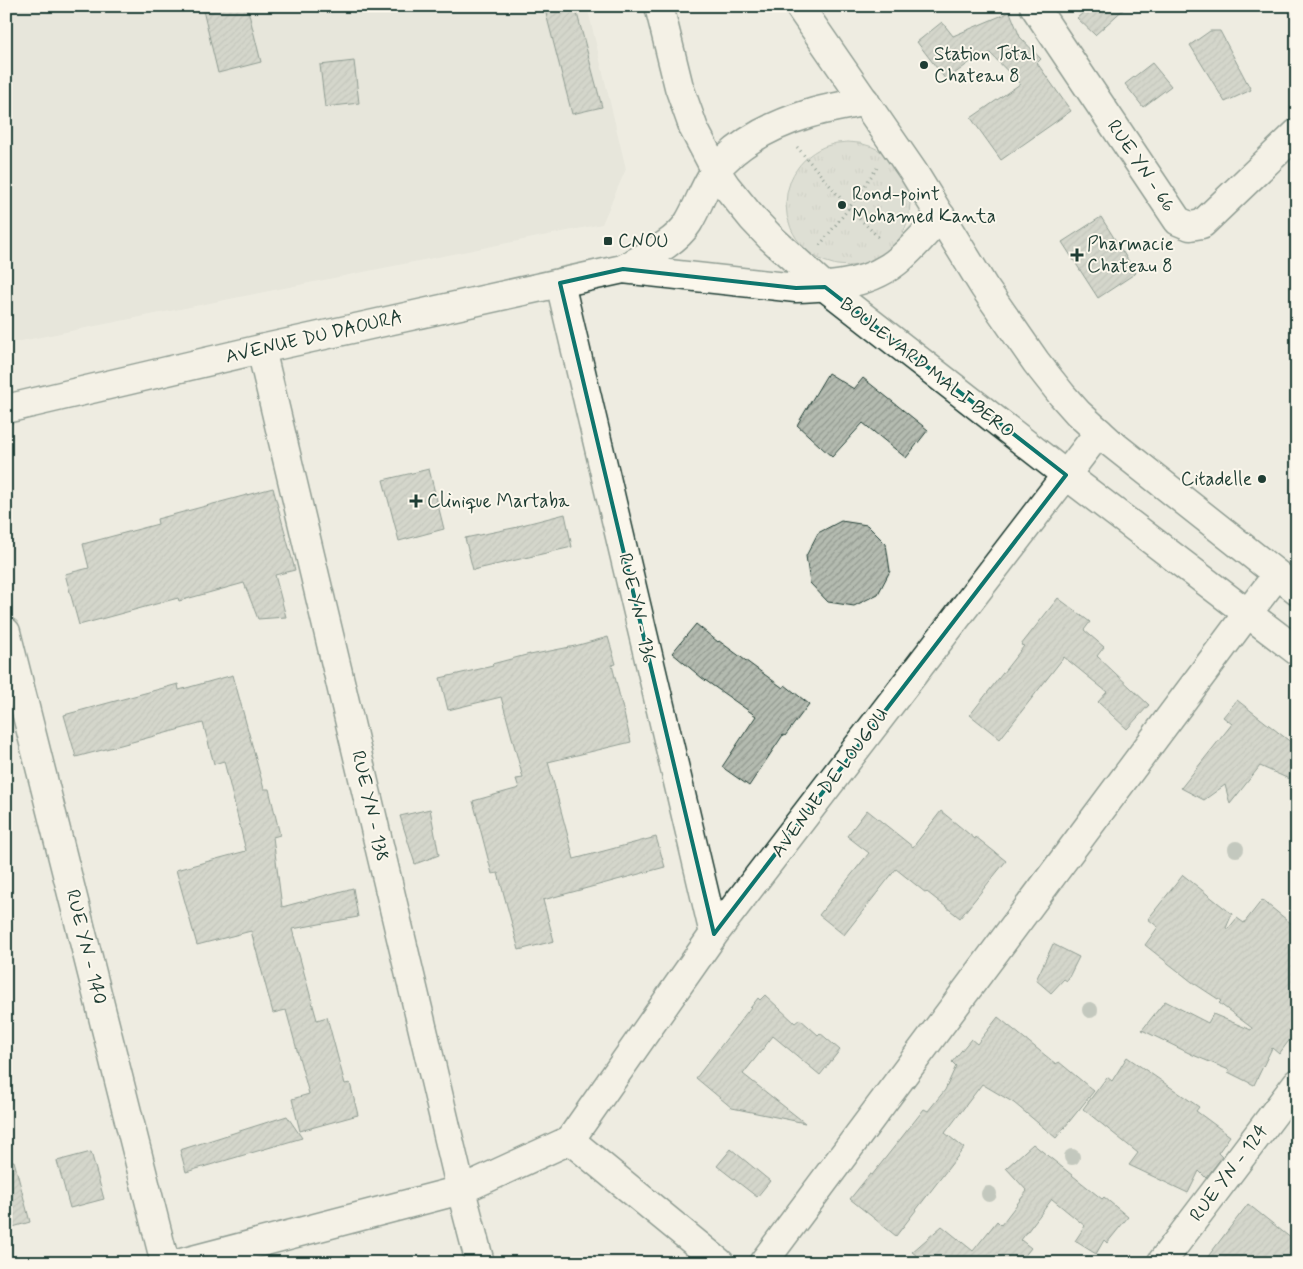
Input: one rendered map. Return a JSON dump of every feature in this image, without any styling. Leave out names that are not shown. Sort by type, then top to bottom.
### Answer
[{"type":"street","name":"BOULEVARD MALI BERO","points":[[659,6],[679,87],[694,129],[726,186],[752,218],[789,256],[824,288],[1247,614],[1297,650]]},
{"type":"street","points":[[763,1263],[1247,614],[1287,582],[1119,449],[1078,413],[1062,395],[1036,362],[984,287],[894,143],[800,6]]},
{"type":"street","name":"RUE YN - 66","points":[[1034,6],[1178,221],[1190,226],[1202,224],[1297,133]]},
{"type":"street","name":"AVENUE DU DAOURA","points":[[6,409],[261,349],[623,269],[672,241],[687,224],[716,171],[734,151],[779,125],[809,114],[865,102]]},
{"type":"street","name":"AVENUE DU DAOURA","points":[[623,269],[796,288],[824,288],[869,278],[887,268],[917,243],[941,216]]},
{"type":"street","name":"RUE YN - 136","points":[[560,283],[714,934]]},
{"type":"street","name":"RUE YN - 138","points":[[261,349],[480,1263]]},
{"type":"street","name":"AVENUE DE LOUGOU","points":[[570,1140],[714,934],[1099,432]]},
{"type":"street","name":"RUE YN - 140","points":[[6,632],[165,1263]]},
{"type":"street","name":"RUE YN - 124","points":[[1161,1263],[1297,1083]]},
{"type":"street","points":[[181,1263],[461,1190],[570,1140],[720,1263]]},
{"type":"path","points":[[779,125],[849,208],[900,259]]},
{"type":"path","points":[[802,267],[849,208],[894,143]]},
{"type":"highlighted area","points":[[623,269],[796,288],[825,287],[1066,475],[714,934],[560,283]]},
{"type":"shaded area","points":[[6,6],[587,6],[626,169],[602,224],[6,344]]},
{"type":"green space","points":[[848,142],[872,147],[892,160],[905,180],[910,204],[905,228],[892,248],[872,261],[848,266],[824,261],[804,248],[791,228],[786,204],[791,180],[804,160],[824,147]]},
{"type":"building","points":[[202,6],[247,6],[261,62],[218,73]]},
{"type":"building","points":[[544,6],[575,6],[602,107],[572,114]]},
{"type":"building","points":[[1091,6],[1127,6],[1095,35],[1077,18]]},
{"type":"building","points":[[1010,12],[1020,37],[1041,59],[1037,63],[1071,111],[1001,160],[971,118],[1020,84],[990,53],[973,60],[946,80],[917,42],[942,22],[953,36]]},
{"type":"building","points":[[1210,31],[1220,31],[1251,90],[1225,102],[1190,45]]},
{"type":"building","points":[[354,61],[359,103],[325,107],[320,65]]},
{"type":"building","points":[[1152,63],[1171,86],[1143,107],[1125,84]]},
{"type":"building","points":[[1101,217],[1136,273],[1098,298],[1062,242]]},
{"type":"building","points":[[828,373],[854,389],[863,378],[928,430],[906,458],[863,423],[832,457],[797,425]]},
{"type":"building","points":[[429,469],[444,529],[399,541],[383,480]]},
{"type":"building","points":[[273,488],[295,570],[275,575],[286,617],[258,619],[244,583],[179,601],[178,598],[79,625],[65,574],[89,568],[83,544],[158,524],[157,519]]},
{"type":"building","points":[[565,514],[572,547],[473,570],[465,538],[518,527]]},
{"type":"building","points":[[841,521],[867,525],[886,544],[890,571],[878,594],[854,606],[828,602],[810,583],[806,556],[818,533]]},
{"type":"building","points":[[1058,598],[1090,622],[1084,630],[1104,647],[1097,656],[1149,705],[1127,729],[1098,702],[1107,692],[1064,657],[1000,739],[970,715],[1024,646],[1021,645]]},
{"type":"building","points":[[696,624],[718,642],[783,688],[785,685],[809,704],[785,736],[783,735],[749,786],[722,767],[756,716],[702,678],[672,653]]},
{"type":"building","points":[[608,637],[616,664],[612,665],[631,742],[548,762],[574,859],[656,837],[665,867],[543,900],[554,941],[519,950],[498,873],[492,874],[473,801],[519,788],[516,779],[523,778],[501,697],[448,710],[440,678],[493,666],[492,664],[530,654],[575,646]]},
{"type":"building","points":[[233,675],[264,789],[269,789],[280,835],[273,837],[282,907],[353,888],[358,917],[292,929],[317,1020],[327,1017],[345,1084],[350,1083],[358,1115],[300,1131],[292,1099],[309,1094],[286,1010],[273,1013],[251,931],[197,945],[176,870],[246,851],[224,761],[214,764],[203,723],[76,757],[64,715],[178,684],[179,690]]},
{"type":"building","points":[[1237,700],[1297,747],[1297,760],[1289,779],[1260,766],[1230,804],[1225,785],[1204,800],[1181,788],[1232,724],[1223,717]]},
{"type":"building","points":[[430,809],[439,855],[415,864],[400,816]]},
{"type":"building","points":[[867,810],[913,847],[941,811],[1006,861],[960,918],[896,869],[844,935],[819,915],[869,853],[847,836]]},
{"type":"building","points":[[1183,875],[1232,914],[1226,928],[1228,929],[1237,918],[1244,923],[1262,900],[1297,928],[1297,1030],[1279,1054],[1272,1048],[1254,1085],[1228,1072],[1229,1070],[1142,1030],[1165,1001],[1208,1023],[1213,1014],[1251,1030],[1252,1028],[1219,1003],[1221,1001],[1192,982],[1145,945],[1158,927],[1148,919]]},
{"type":"building","points":[[1053,944],[1079,957],[1067,981],[1064,979],[1051,993],[1036,980]]},
{"type":"building","points":[[765,995],[795,1023],[800,1019],[818,1035],[820,1033],[840,1050],[820,1075],[773,1036],[743,1074],[805,1123],[732,1108],[696,1078],[758,998],[760,1000]]},
{"type":"building","points":[[998,1017],[1056,1064],[1059,1062],[1094,1091],[1056,1138],[1014,1103],[982,1084],[945,1133],[964,1148],[896,1236],[850,1199],[870,1174],[872,1175],[924,1109],[928,1111],[945,1090],[956,1066],[952,1062],[971,1039],[977,1044]]},
{"type":"building","points":[[1127,1057],[1199,1107],[1196,1111],[1230,1136],[1218,1153],[1222,1157],[1206,1178],[1199,1171],[1188,1193],[1129,1165],[1138,1153],[1083,1109],[1107,1077],[1112,1081]]},
{"type":"building","points":[[287,1116],[302,1138],[186,1172],[180,1150]]},
{"type":"building","points":[[1033,1144],[1102,1199],[1104,1197],[1128,1217],[1107,1243],[1104,1240],[1096,1254],[1075,1241],[1085,1226],[1052,1199],[1021,1240],[1031,1248],[1019,1263],[926,1263],[912,1252],[942,1226],[973,1251],[997,1221],[1001,1225],[1027,1191],[1006,1168]]},
{"type":"building","points":[[731,1149],[770,1181],[757,1197],[717,1166]]},
{"type":"building","points":[[91,1152],[104,1199],[70,1208],[57,1161]]},
{"type":"building","points":[[14,1161],[30,1222],[6,1229],[6,1162]]},
{"type":"building","points":[[1248,1204],[1297,1243],[1297,1263],[1203,1263]]},
{"type":"place","name":"Station Total Chateau 8","points":[[924,65]]},
{"type":"place","name":"Rond-point Mohamed Kanta","points":[[842,205]]},
{"type":"place","name":"CNOU","points":[[608,241]]},
{"type":"place","name":"Pharmacie Chateau 8","points":[[1077,255]]},
{"type":"place","name":"Citadelle","points":[[1262,479]]},
{"type":"place","name":"Clinique Martaba","points":[[416,501]]}]
